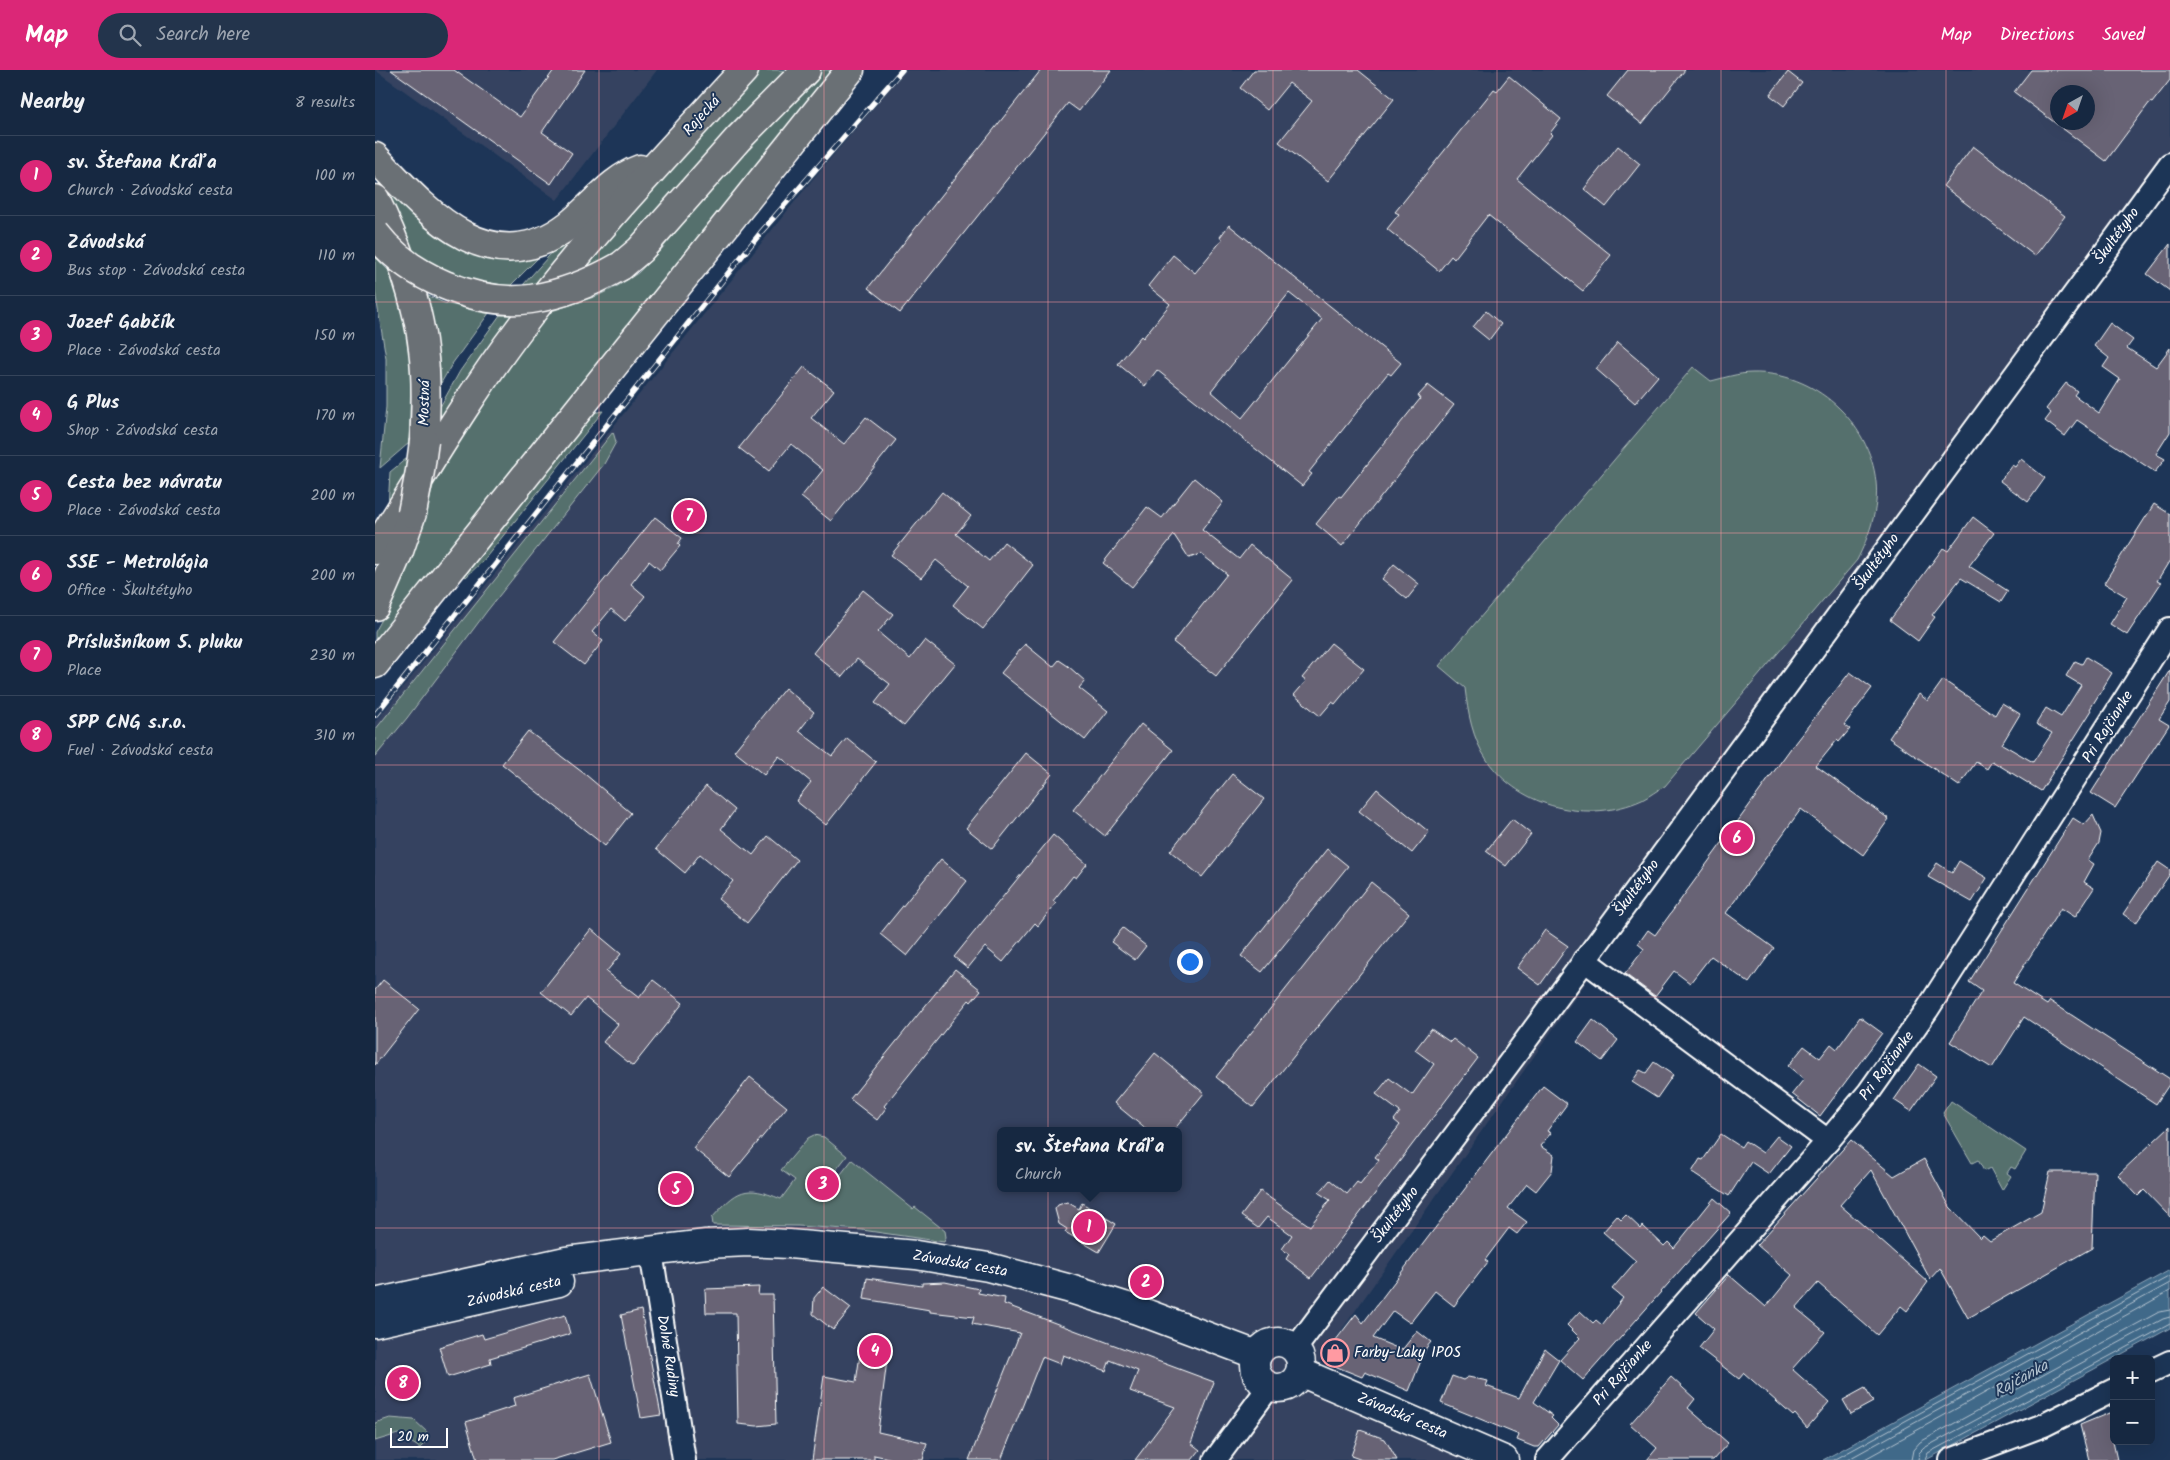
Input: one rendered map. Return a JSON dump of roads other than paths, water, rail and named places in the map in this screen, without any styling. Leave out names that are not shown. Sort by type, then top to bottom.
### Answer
[{"type":"main road","name":"Rajecká","points":[[375,550],[519,328],[564,271],[744,70]]},
{"type":"main road","points":[[375,233],[403,262],[446,286],[497,298],[530,299],[559,293],[599,278],[621,266],[640,250],[738,139],[806,70]]},
{"type":"main road","points":[[375,664],[850,70]]},
{"type":"main road","points":[[375,157],[413,198],[444,224],[465,238],[488,245],[509,248],[525,246],[546,238],[567,226],[626,174],[660,162]]},
{"type":"main road","name":"Mostná","points":[[375,199],[400,257],[423,347],[426,411],[424,441],[412,513],[399,551],[375,606]]},
{"type":"street","name":"Škultétyho","points":[[1298,1360],[1339,1292],[2170,164]]},
{"type":"street","name":"Pri Rajčianke","points":[[1547,1460],[1869,1092],[1927,1010],[2170,629]]},
{"type":"street","points":[[1584,960],[1828,1141]]},
{"type":"street","name":"Závodská cesta","points":[[375,1303],[566,1261],[706,1244],[748,1242],[859,1249],[988,1267],[1067,1288],[1137,1310],[1257,1355]]},
{"type":"street","name":"Závodská cesta","points":[[375,1323],[569,1280],[651,1252]]},
{"type":"street","name":"Dolné Rudiny","points":[[651,1252],[684,1460]]},
{"type":"street","points":[[1274,1342],[1289,1344],[1298,1360],[1293,1383],[1282,1389],[1269,1387],[1261,1382],[1254,1364],[1257,1355],[1267,1344],[1274,1342]]},
{"type":"street","name":"Závodská cesta","points":[[1298,1360],[1504,1460]]},
{"type":"street","points":[[2155,1369],[2170,1362]]},
{"type":"street","points":[[1215,1460],[1269,1387]]},
{"type":"street","points":[[1951,1460],[2044,1425],[2110,1392]]},
{"type":"water","name":"Rajčanka","points":[[2170,1270],[2170,1328],[2120,1355],[2110,1355],[2110,1360],[1926,1460],[1823,1460]]},
{"type":"railway","points":[[375,715],[762,231],[902,70]]},
{"type":"place","name":"Príslušníkom 5. pluku","points":[[689,516]]},
{"type":"place","name":"SSE - Metrológia","points":[[1737,838]]},
{"type":"place","name":"Jozef Gabčík","points":[[823,1184]]},
{"type":"place","name":"Cesta bez návratu","points":[[676,1189]]},
{"type":"place","name":"sv. Štefana Kráľa","points":[[1089,1227]]},
{"type":"place","name":"Závodská","points":[[1146,1282]]},
{"type":"place","name":"G Plus","points":[[875,1351]]},
{"type":"place","name":"Farby-Laky IPOS","points":[[1335,1353]]},
{"type":"place","name":"SPP CNG s.r.o.","points":[[403,1383]]}]
